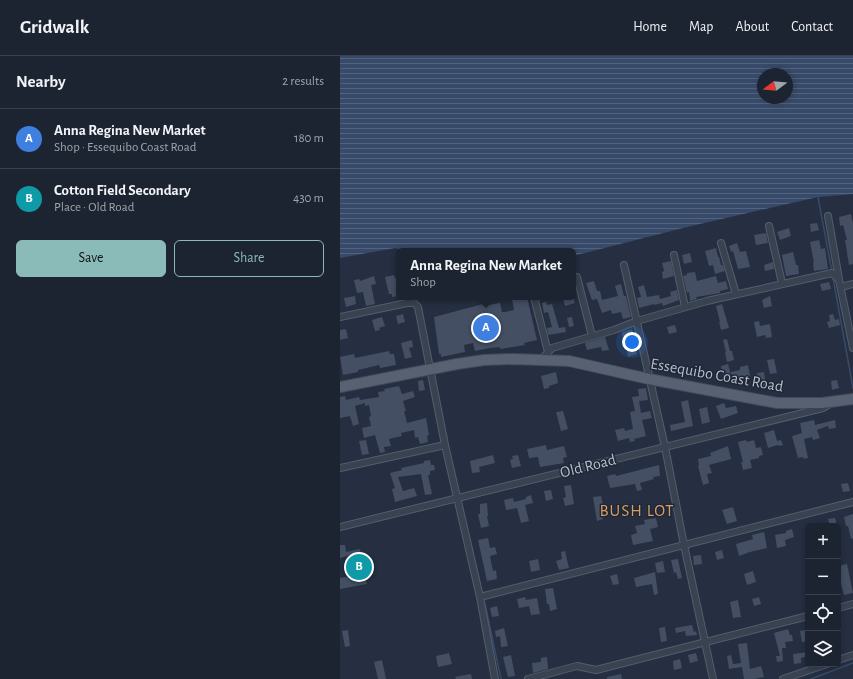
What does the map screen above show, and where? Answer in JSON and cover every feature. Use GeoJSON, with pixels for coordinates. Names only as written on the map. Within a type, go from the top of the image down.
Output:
{"type":"FeatureCollection","features":[{"type":"Feature","properties":{"kind":"main road","name":"Essequibo Coast Road"},"geometry":{"type":"LineString","coordinates":[[340,387],[484,360],[544,356],[649,379],[777,403],[810,404],[853,399]]}},
{"type":"Feature","properties":{"kind":"street"},"geometry":{"type":"LineString","coordinates":[[828,216],[853,348]]}},
{"type":"Feature","properties":{"kind":"street"},"geometry":{"type":"LineString","coordinates":[[769,226],[782,283]]}},
{"type":"Feature","properties":{"kind":"street"},"geometry":{"type":"LineString","coordinates":[[721,243],[736,294]]}},
{"type":"Feature","properties":{"kind":"street"},"geometry":{"type":"LineString","coordinates":[[674,255],[686,307]]}},
{"type":"Feature","properties":{"kind":"street"},"geometry":{"type":"LineString","coordinates":[[624,265],[665,447],[713,679]]}},
{"type":"Feature","properties":{"kind":"street"},"geometry":{"type":"LineString","coordinates":[[544,356],[552,348],[637,321],[736,294],[832,272],[839,280]]}},
{"type":"Feature","properties":{"kind":"street"},"geometry":{"type":"LineString","coordinates":[[577,277],[592,336]]}},
{"type":"Feature","properties":{"kind":"street"},"geometry":{"type":"LineString","coordinates":[[841,287],[853,284]]}},
{"type":"Feature","properties":{"kind":"street"},"geometry":{"type":"LineString","coordinates":[[535,300],[544,356]]}},
{"type":"Feature","properties":{"kind":"street"},"geometry":{"type":"LineString","coordinates":[[340,317],[407,303],[414,303],[418,307],[445,445],[480,596],[495,679]]}},
{"type":"Feature","properties":{"kind":"street","name":"Old Road"},"geometry":{"type":"LineString","coordinates":[[340,527],[823,408],[835,401]]}},
{"type":"Feature","properties":{"kind":"street"},"geometry":{"type":"LineString","coordinates":[[340,468],[445,445]]}},
{"type":"Feature","properties":{"kind":"street"},"geometry":{"type":"LineString","coordinates":[[480,596],[853,502]]}},
{"type":"Feature","properties":{"kind":"street"},"geometry":{"type":"LineString","coordinates":[[841,607],[853,604]]}},
{"type":"Feature","properties":{"kind":"street"},"geometry":{"type":"LineString","coordinates":[[528,679],[577,666],[596,670],[805,617]]}},
{"type":"Feature","properties":{"kind":"street"},"geometry":{"type":"LineString","coordinates":[[841,659],[853,655]]}},
{"type":"Feature","properties":{"kind":"street"},"geometry":{"type":"LineString","coordinates":[[783,679],[818,667]]}},
{"type":"Feature","properties":{"kind":"water"},"geometry":{"type":"Polygon","coordinates":[[[340,56],[853,56],[853,194],[818,197],[687,227],[576,255],[576,248],[396,248],[340,258],[340,56]]]}},
{"type":"Feature","properties":{"kind":"building"},"geometry":{"type":"Polygon","coordinates":[[[851,214],[853,223],[853,264],[849,265],[845,240],[847,240],[843,225],[840,226],[839,217],[851,214]]]}},
{"type":"Feature","properties":{"kind":"building"},"geometry":{"type":"Polygon","coordinates":[[[817,223],[819,230],[811,232],[810,224],[817,223]]]}},
{"type":"Feature","properties":{"kind":"building"},"geometry":{"type":"Polygon","coordinates":[[[789,228],[791,236],[780,240],[777,232],[789,228]]]}},
{"type":"Feature","properties":{"kind":"building"},"geometry":{"type":"Polygon","coordinates":[[[766,233],[768,243],[756,245],[754,235],[766,233]]]}},
{"type":"Feature","properties":{"kind":"building"},"geometry":{"type":"Polygon","coordinates":[[[819,240],[821,249],[825,248],[828,269],[814,271],[810,242],[819,240]]]}},
{"type":"Feature","properties":{"kind":"building"},"geometry":{"type":"Polygon","coordinates":[[[737,243],[740,252],[746,251],[750,267],[738,269],[733,251],[731,252],[729,246],[737,243]]]}},
{"type":"Feature","properties":{"kind":"building"},"geometry":{"type":"Polygon","coordinates":[[[716,248],[721,265],[723,265],[725,271],[715,274],[713,265],[709,266],[705,251],[716,248]]]}},
{"type":"Feature","properties":{"kind":"building"},"geometry":{"type":"Polygon","coordinates":[[[793,252],[796,265],[798,265],[799,274],[786,276],[782,255],[793,252]]]}},
{"type":"Feature","properties":{"kind":"building"},"geometry":{"type":"Polygon","coordinates":[[[690,253],[692,262],[684,264],[682,255],[690,253]]]}},
{"type":"Feature","properties":{"kind":"building"},"geometry":{"type":"Polygon","coordinates":[[[671,261],[674,276],[663,279],[662,272],[664,271],[662,263],[671,261]]]}},
{"type":"Feature","properties":{"kind":"building"},"geometry":{"type":"Polygon","coordinates":[[[773,262],[774,269],[765,271],[764,265],[773,262]]]}},
{"type":"Feature","properties":{"kind":"building"},"geometry":{"type":"Polygon","coordinates":[[[695,272],[697,281],[716,276],[718,283],[726,281],[728,289],[720,291],[720,293],[696,297],[697,299],[690,301],[689,292],[687,293],[683,276],[687,275],[687,273],[695,272]]]}},
{"type":"Feature","properties":{"kind":"building"},"geometry":{"type":"Polygon","coordinates":[[[394,275],[396,278],[396,296],[392,297],[392,294],[389,294],[385,277],[394,275]]]}},
{"type":"Feature","properties":{"kind":"building"},"geometry":{"type":"Polygon","coordinates":[[[374,276],[376,284],[371,285],[375,304],[366,306],[363,292],[357,293],[354,280],[359,279],[360,281],[374,276]]]}},
{"type":"Feature","properties":{"kind":"building"},"geometry":{"type":"Polygon","coordinates":[[[594,281],[597,291],[600,291],[602,300],[618,296],[615,286],[621,284],[624,296],[626,296],[631,317],[623,319],[621,312],[612,314],[611,310],[602,313],[597,299],[592,300],[586,283],[594,281]]]}},
{"type":"Feature","properties":{"kind":"building"},"geometry":{"type":"Polygon","coordinates":[[[829,282],[831,289],[822,291],[820,284],[829,282]]]}},
{"type":"Feature","properties":{"kind":"building"},"geometry":{"type":"Polygon","coordinates":[[[644,285],[647,297],[659,295],[660,299],[671,296],[670,292],[677,290],[679,300],[663,306],[662,303],[639,308],[637,298],[641,297],[638,287],[644,285]]]}},
{"type":"Feature","properties":{"kind":"building"},"geometry":{"type":"Polygon","coordinates":[[[355,296],[356,304],[346,307],[344,298],[355,296]]]}},
{"type":"Feature","properties":{"kind":"building"},"geometry":{"type":"Polygon","coordinates":[[[770,296],[772,306],[764,308],[762,300],[770,296]]]}},
{"type":"Feature","properties":{"kind":"building"},"geometry":{"type":"Polygon","coordinates":[[[512,300],[528,300],[537,340],[524,343],[525,345],[475,351],[473,343],[464,345],[465,352],[441,357],[441,354],[439,354],[434,317],[483,304],[483,306],[500,303],[502,312],[514,310],[512,300]]]}},
{"type":"Feature","properties":{"kind":"building"},"geometry":{"type":"Polygon","coordinates":[[[564,300],[574,300],[575,303],[565,306],[564,300]]]}},
{"type":"Feature","properties":{"kind":"building"},"geometry":{"type":"Polygon","coordinates":[[[546,302],[547,305],[552,304],[559,328],[565,327],[566,332],[548,335],[547,328],[552,327],[548,312],[544,313],[542,303],[546,302]]]}},
{"type":"Feature","properties":{"kind":"building"},"geometry":{"type":"Polygon","coordinates":[[[722,304],[729,328],[721,330],[716,306],[722,304]]]}},
{"type":"Feature","properties":{"kind":"building"},"geometry":{"type":"Polygon","coordinates":[[[403,314],[405,322],[398,324],[396,316],[403,314]]]}},
{"type":"Feature","properties":{"kind":"building"},"geometry":{"type":"Polygon","coordinates":[[[833,314],[835,320],[839,319],[840,325],[829,328],[827,322],[830,321],[829,315],[833,314]]]}},
{"type":"Feature","properties":{"kind":"building"},"geometry":{"type":"Polygon","coordinates":[[[382,317],[385,326],[379,328],[380,330],[375,331],[372,320],[382,317]]]}},
{"type":"Feature","properties":{"kind":"building"},"geometry":{"type":"Polygon","coordinates":[[[572,317],[574,326],[569,327],[567,318],[572,317]]]}},
{"type":"Feature","properties":{"kind":"building"},"geometry":{"type":"Polygon","coordinates":[[[759,321],[760,326],[770,324],[772,337],[766,338],[765,335],[757,337],[754,322],[759,321]]]}},
{"type":"Feature","properties":{"kind":"building"},"geometry":{"type":"Polygon","coordinates":[[[675,325],[677,332],[669,334],[667,327],[675,325]]]}},
{"type":"Feature","properties":{"kind":"building"},"geometry":{"type":"Polygon","coordinates":[[[346,329],[348,338],[340,340],[340,330],[346,329]]]}},
{"type":"Feature","properties":{"kind":"building"},"geometry":{"type":"Polygon","coordinates":[[[632,329],[637,354],[628,357],[625,336],[622,337],[622,332],[632,329]]]}},
{"type":"Feature","properties":{"kind":"building"},"geometry":{"type":"Polygon","coordinates":[[[605,337],[609,350],[602,351],[601,347],[587,350],[585,343],[605,337]]]}},
{"type":"Feature","properties":{"kind":"building"},"geometry":{"type":"Polygon","coordinates":[[[727,339],[734,360],[727,362],[723,340],[727,339]]]}},
{"type":"Feature","properties":{"kind":"building"},"geometry":{"type":"Polygon","coordinates":[[[412,340],[413,347],[409,348],[412,357],[405,359],[401,343],[412,340]]]}},
{"type":"Feature","properties":{"kind":"building"},"geometry":{"type":"Polygon","coordinates":[[[389,351],[390,354],[394,354],[396,365],[380,368],[379,365],[343,375],[340,357],[354,354],[355,358],[389,351]]]}},
{"type":"Feature","properties":{"kind":"building"},"geometry":{"type":"Polygon","coordinates":[[[774,359],[777,373],[770,374],[767,360],[774,359]]]}},
{"type":"Feature","properties":{"kind":"building"},"geometry":{"type":"Polygon","coordinates":[[[728,364],[731,375],[723,377],[721,366],[728,364]]]}},
{"type":"Feature","properties":{"kind":"building"},"geometry":{"type":"Polygon","coordinates":[[[748,365],[750,376],[733,381],[731,372],[740,370],[740,367],[748,365]]]}},
{"type":"Feature","properties":{"kind":"building"},"geometry":{"type":"Polygon","coordinates":[[[556,372],[558,383],[544,389],[541,376],[556,372]]]}},
{"type":"Feature","properties":{"kind":"building"},"geometry":{"type":"Polygon","coordinates":[[[764,372],[766,386],[759,387],[757,373],[764,372]]]}},
{"type":"Feature","properties":{"kind":"building"},"geometry":{"type":"Polygon","coordinates":[[[423,380],[425,390],[419,391],[418,381],[423,380]]]}},
{"type":"Feature","properties":{"kind":"building"},"geometry":{"type":"Polygon","coordinates":[[[837,380],[839,388],[832,390],[831,381],[837,380]]]}},
{"type":"Feature","properties":{"kind":"building"},"geometry":{"type":"Polygon","coordinates":[[[399,386],[402,394],[413,391],[415,397],[403,401],[407,423],[426,418],[429,435],[427,436],[428,442],[420,444],[418,437],[415,438],[414,430],[401,433],[402,436],[389,439],[391,446],[384,447],[385,452],[380,453],[375,435],[364,438],[362,428],[371,426],[369,405],[365,406],[365,403],[355,406],[359,424],[353,426],[350,416],[340,418],[340,397],[345,396],[346,400],[359,397],[360,400],[379,397],[378,392],[385,391],[384,389],[399,386]]]}},
{"type":"Feature","properties":{"kind":"building"},"geometry":{"type":"Polygon","coordinates":[[[646,388],[648,400],[639,401],[641,413],[650,411],[652,418],[642,420],[646,436],[634,439],[635,441],[630,442],[629,438],[618,441],[615,430],[624,428],[625,431],[633,429],[630,412],[635,411],[632,397],[639,396],[638,389],[646,388]]]}},
{"type":"Feature","properties":{"kind":"building"},"geometry":{"type":"Polygon","coordinates":[[[688,400],[693,426],[671,431],[670,425],[685,422],[681,402],[688,400]]]}},
{"type":"Feature","properties":{"kind":"building"},"geometry":{"type":"Polygon","coordinates":[[[724,403],[726,408],[736,406],[738,413],[721,419],[716,406],[724,403]]]}},
{"type":"Feature","properties":{"kind":"building"},"geometry":{"type":"Polygon","coordinates":[[[707,407],[710,422],[702,424],[699,409],[707,407]]]}},
{"type":"Feature","properties":{"kind":"building"},"geometry":{"type":"Polygon","coordinates":[[[563,411],[568,429],[561,431],[556,412],[563,411]]]}},
{"type":"Feature","properties":{"kind":"building"},"geometry":{"type":"Polygon","coordinates":[[[814,420],[815,425],[835,420],[836,428],[829,429],[828,426],[817,430],[820,438],[813,440],[812,437],[804,439],[808,458],[798,458],[792,436],[802,433],[800,423],[814,420]]]}},
{"type":"Feature","properties":{"kind":"building"},"geometry":{"type":"Polygon","coordinates":[[[774,430],[777,441],[781,440],[783,445],[768,448],[764,433],[774,430]]]}},
{"type":"Feature","properties":{"kind":"building"},"geometry":{"type":"Polygon","coordinates":[[[366,440],[369,454],[362,455],[359,441],[366,440]]]}},
{"type":"Feature","properties":{"kind":"building"},"geometry":{"type":"Polygon","coordinates":[[[746,440],[747,442],[754,440],[756,448],[761,447],[763,455],[759,456],[759,458],[750,460],[752,468],[743,470],[741,462],[743,462],[738,442],[746,440]]]}},
{"type":"Feature","properties":{"kind":"building"},"geometry":{"type":"Polygon","coordinates":[[[546,445],[547,450],[564,446],[567,457],[563,458],[564,463],[540,467],[538,457],[529,458],[527,449],[546,445]]]}},
{"type":"Feature","properties":{"kind":"building"},"geometry":{"type":"Polygon","coordinates":[[[728,446],[731,459],[709,465],[712,473],[707,474],[709,483],[703,485],[698,466],[698,459],[711,456],[710,453],[728,446]]]}},
{"type":"Feature","properties":{"kind":"building"},"geometry":{"type":"Polygon","coordinates":[[[493,455],[495,463],[479,467],[480,472],[472,473],[470,461],[493,455]]]}},
{"type":"Feature","properties":{"kind":"building"},"geometry":{"type":"Polygon","coordinates":[[[518,455],[521,466],[512,468],[510,460],[513,459],[512,456],[518,455]]]}},
{"type":"Feature","properties":{"kind":"building"},"geometry":{"type":"Polygon","coordinates":[[[430,460],[431,465],[434,465],[435,470],[430,471],[430,475],[428,475],[432,494],[425,495],[421,474],[398,477],[403,491],[414,488],[417,496],[395,502],[392,489],[395,488],[390,473],[402,470],[401,468],[424,463],[424,461],[430,460]]]}},
{"type":"Feature","properties":{"kind":"building"},"geometry":{"type":"Polygon","coordinates":[[[659,465],[660,476],[653,477],[654,479],[640,483],[642,490],[637,491],[635,484],[610,488],[607,476],[615,474],[616,476],[659,465]]]}},
{"type":"Feature","properties":{"kind":"building"},"geometry":{"type":"Polygon","coordinates":[[[848,483],[850,491],[843,492],[841,484],[848,483]]]}},
{"type":"Feature","properties":{"kind":"building"},"geometry":{"type":"Polygon","coordinates":[[[571,485],[574,504],[565,506],[563,498],[566,497],[564,486],[571,485]]]}},
{"type":"Feature","properties":{"kind":"building"},"geometry":{"type":"Polygon","coordinates":[[[551,490],[553,499],[546,501],[544,491],[551,490]]]}},
{"type":"Feature","properties":{"kind":"building"},"geometry":{"type":"Polygon","coordinates":[[[531,495],[533,503],[525,505],[529,521],[521,523],[517,508],[506,510],[504,500],[513,498],[514,502],[526,499],[526,497],[531,495]]]}},
{"type":"Feature","properties":{"kind":"building"},"geometry":{"type":"Polygon","coordinates":[[[601,496],[604,509],[601,509],[603,519],[597,521],[593,497],[601,496]]]}},
{"type":"Feature","properties":{"kind":"building"},"geometry":{"type":"Polygon","coordinates":[[[487,503],[489,526],[481,528],[478,514],[480,514],[480,504],[487,503]]]}},
{"type":"Feature","properties":{"kind":"building"},"geometry":{"type":"Polygon","coordinates":[[[733,507],[737,521],[727,524],[722,510],[733,507]]]}},
{"type":"Feature","properties":{"kind":"building"},"geometry":{"type":"Polygon","coordinates":[[[853,514],[853,538],[851,539],[844,517],[853,514]]]}},
{"type":"Feature","properties":{"kind":"building"},"geometry":{"type":"Polygon","coordinates":[[[656,518],[658,527],[650,529],[653,541],[633,545],[631,535],[637,533],[635,526],[645,524],[644,520],[656,518]]]}},
{"type":"Feature","properties":{"kind":"building"},"geometry":{"type":"Polygon","coordinates":[[[835,518],[836,523],[829,523],[828,519],[835,518]]]}},
{"type":"Feature","properties":{"kind":"building"},"geometry":{"type":"Polygon","coordinates":[[[792,529],[794,537],[785,540],[786,546],[777,548],[775,535],[786,533],[786,531],[792,529]]]}},
{"type":"Feature","properties":{"kind":"building"},"geometry":{"type":"Polygon","coordinates":[[[764,532],[767,548],[739,556],[736,544],[753,539],[752,535],[764,532]]]}},
{"type":"Feature","properties":{"kind":"building"},"geometry":{"type":"Polygon","coordinates":[[[488,538],[490,548],[495,547],[497,554],[490,556],[493,571],[496,570],[497,579],[487,581],[478,540],[488,538]]]}},
{"type":"Feature","properties":{"kind":"building"},"geometry":{"type":"Polygon","coordinates":[[[340,545],[345,545],[346,552],[360,549],[367,584],[340,589],[340,578],[356,575],[352,555],[340,558],[340,545]]]}},
{"type":"Feature","properties":{"kind":"building"},"geometry":{"type":"Polygon","coordinates":[[[722,550],[724,558],[717,560],[715,552],[722,550]]]}},
{"type":"Feature","properties":{"kind":"building"},"geometry":{"type":"Polygon","coordinates":[[[565,551],[569,568],[559,570],[556,561],[562,559],[561,552],[565,551]]]}},
{"type":"Feature","properties":{"kind":"building"},"geometry":{"type":"Polygon","coordinates":[[[701,555],[702,564],[694,565],[693,556],[701,555]]]}},
{"type":"Feature","properties":{"kind":"building"},"geometry":{"type":"Polygon","coordinates":[[[538,559],[540,570],[531,572],[529,561],[538,559]]]}},
{"type":"Feature","properties":{"kind":"building"},"geometry":{"type":"Polygon","coordinates":[[[678,559],[682,578],[678,579],[676,572],[674,573],[671,560],[678,559]]]}},
{"type":"Feature","properties":{"kind":"building"},"geometry":{"type":"Polygon","coordinates":[[[663,561],[665,572],[657,573],[655,563],[663,561]]]}},
{"type":"Feature","properties":{"kind":"building"},"geometry":{"type":"Polygon","coordinates":[[[847,564],[853,593],[844,595],[841,584],[841,565],[847,564]]]}},
{"type":"Feature","properties":{"kind":"building"},"geometry":{"type":"Polygon","coordinates":[[[753,571],[756,582],[747,585],[744,574],[753,571]]]}},
{"type":"Feature","properties":{"kind":"building"},"geometry":{"type":"Polygon","coordinates":[[[655,572],[658,594],[654,595],[652,584],[636,587],[634,578],[655,572]]]}},
{"type":"Feature","properties":{"kind":"building"},"geometry":{"type":"Polygon","coordinates":[[[617,574],[619,584],[613,585],[610,576],[617,574]]]}},
{"type":"Feature","properties":{"kind":"building"},"geometry":{"type":"Polygon","coordinates":[[[553,588],[557,609],[550,611],[549,604],[547,604],[545,589],[553,588]]]}},
{"type":"Feature","properties":{"kind":"building"},"geometry":{"type":"Polygon","coordinates":[[[525,597],[526,600],[537,598],[540,614],[531,615],[529,606],[519,608],[517,599],[525,597]]]}},
{"type":"Feature","properties":{"kind":"building"},"geometry":{"type":"Polygon","coordinates":[[[759,597],[761,604],[754,606],[752,599],[759,597]]]}},
{"type":"Feature","properties":{"kind":"building"},"geometry":{"type":"Polygon","coordinates":[[[738,600],[741,617],[733,618],[730,602],[738,600]]]}},
{"type":"Feature","properties":{"kind":"building"},"geometry":{"type":"Polygon","coordinates":[[[497,606],[499,616],[492,617],[490,608],[497,606]]]}},
{"type":"Feature","properties":{"kind":"building"},"geometry":{"type":"Polygon","coordinates":[[[692,625],[694,632],[696,631],[697,635],[686,636],[685,631],[676,633],[675,628],[692,625]]]}},
{"type":"Feature","properties":{"kind":"building"},"geometry":{"type":"Polygon","coordinates":[[[665,627],[667,641],[661,642],[659,628],[665,627]]]}},
{"type":"Feature","properties":{"kind":"building"},"geometry":{"type":"Polygon","coordinates":[[[504,628],[508,646],[501,647],[500,636],[496,637],[495,631],[504,628]]]}},
{"type":"Feature","properties":{"kind":"building"},"geometry":{"type":"Polygon","coordinates":[[[788,629],[790,635],[792,635],[793,641],[785,642],[786,648],[782,648],[783,661],[777,662],[776,656],[780,656],[774,633],[788,629]]]}},
{"type":"Feature","properties":{"kind":"building"},"geometry":{"type":"Polygon","coordinates":[[[348,630],[350,646],[345,647],[342,631],[348,630]]]}},
{"type":"Feature","properties":{"kind":"building"},"geometry":{"type":"Polygon","coordinates":[[[805,630],[805,642],[802,642],[800,631],[805,630]]]}},
{"type":"Feature","properties":{"kind":"building"},"geometry":{"type":"Polygon","coordinates":[[[747,643],[750,669],[761,666],[764,677],[744,679],[742,667],[729,669],[727,656],[731,655],[733,664],[741,663],[738,644],[747,643]]]}},
{"type":"Feature","properties":{"kind":"building"},"geometry":{"type":"Polygon","coordinates":[[[805,652],[805,657],[801,658],[801,663],[794,664],[793,654],[805,652]]]}},
{"type":"Feature","properties":{"kind":"building"},"geometry":{"type":"Polygon","coordinates":[[[449,653],[452,664],[438,667],[436,656],[449,653]]]}},
{"type":"Feature","properties":{"kind":"building"},"geometry":{"type":"Polygon","coordinates":[[[696,653],[698,661],[690,663],[688,655],[696,653]]]}},
{"type":"Feature","properties":{"kind":"building"},"geometry":{"type":"Polygon","coordinates":[[[511,655],[515,676],[508,677],[503,657],[511,655]]]}},
{"type":"Feature","properties":{"kind":"building"},"geometry":{"type":"Polygon","coordinates":[[[547,657],[548,669],[533,673],[532,663],[541,662],[541,658],[547,657]]]}},
{"type":"Feature","properties":{"kind":"building"},"geometry":{"type":"Polygon","coordinates":[[[680,659],[682,668],[674,670],[673,661],[680,659]]]}},
{"type":"Feature","properties":{"kind":"building"},"geometry":{"type":"Polygon","coordinates":[[[382,660],[386,679],[378,679],[374,662],[382,660]]]}},
{"type":"Feature","properties":{"kind":"building"},"geometry":{"type":"Polygon","coordinates":[[[471,674],[472,679],[456,679],[455,677],[471,674]]]}},
{"type":"Feature","properties":{"kind":"building"},"geometry":{"type":"Polygon","coordinates":[[[621,674],[622,679],[607,679],[607,677],[621,674]]]}},
{"type":"Feature","properties":{"kind":"waterway"},"geometry":{"type":"LineString","coordinates":[[818,197],[832,272]]}},
{"type":"Feature","properties":{"kind":"waterway"},"geometry":{"type":"LineString","coordinates":[[833,278],[853,388]]}},
{"type":"Feature","properties":{"kind":"waterway"},"geometry":{"type":"LineString","coordinates":[[485,604],[501,679]]}},
{"type":"Feature","properties":{"kind":"waterway"},"geometry":{"type":"LineString","coordinates":[[811,679],[853,663]]}},
{"type":"Feature","properties":{"kind":"place","name":"Anna Regina New Market"},"geometry":{"type":"Point","coordinates":[486,328]}},
{"type":"Feature","properties":{"kind":"place","name":"Cotton Field Secondary"},"geometry":{"type":"Point","coordinates":[359,567]}},
{"type":"Feature","properties":{"kind":"district","name":"BUSH LOT"},"geometry":{"type":"Point","coordinates":[637,510]}}]}
